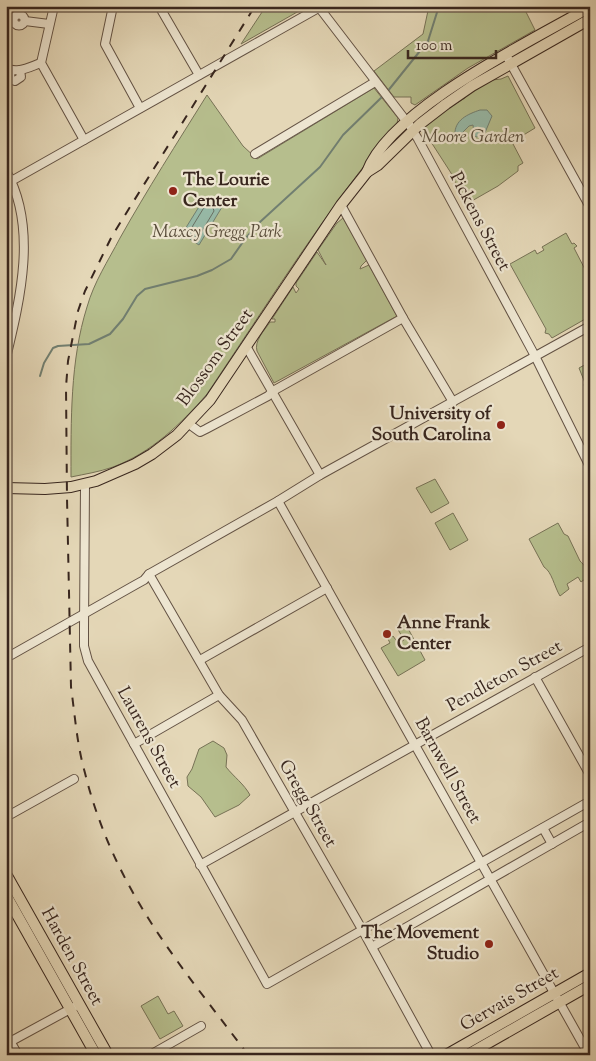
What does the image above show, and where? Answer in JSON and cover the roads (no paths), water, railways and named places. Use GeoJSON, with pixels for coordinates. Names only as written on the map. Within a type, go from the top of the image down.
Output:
{"type":"FeatureCollection","features":[{"type":"Feature","properties":{"kind":"main road","name":"Blossom Street"},"geometry":{"type":"LineString","coordinates":[[7,489],[46,490],[84,484],[116,473],[146,458],[165,445],[210,400],[341,205],[367,172],[378,165],[410,126],[431,115],[509,59],[590,8]]}},
{"type":"Feature","properties":{"kind":"main road","name":"Blossom Street"},"geometry":{"type":"LineString","coordinates":[[509,59],[590,20]]}},
{"type":"Feature","properties":{"kind":"main road","name":"Harden Street"},"geometry":{"type":"LineString","coordinates":[[6,874],[75,1007],[96,1055]]}},
{"type":"Feature","properties":{"kind":"main road","name":"Harden Street"},"geometry":{"type":"LineString","coordinates":[[6,895],[75,1007],[108,1055]]}},
{"type":"Feature","properties":{"kind":"main road","name":"Gervais Street"},"geometry":{"type":"LineString","coordinates":[[467,1055],[557,997],[590,973]]}},
{"type":"Feature","properties":{"kind":"main road","name":"Gervais Street"},"geometry":{"type":"LineString","coordinates":[[446,1055],[557,997],[590,985]]}},
{"type":"Feature","properties":{"kind":"street"},"geometry":{"type":"LineString","coordinates":[[54,6],[41,63],[84,140]]}},
{"type":"Feature","properties":{"kind":"street"},"geometry":{"type":"LineString","coordinates":[[113,6],[105,44],[140,108]]}},
{"type":"Feature","properties":{"kind":"street"},"geometry":{"type":"LineString","coordinates":[[159,6],[199,75]]}},
{"type":"Feature","properties":{"kind":"street"},"geometry":{"type":"LineString","coordinates":[[9,182],[319,7]]}},
{"type":"Feature","properties":{"kind":"street","name":"Pickens Street"},"geometry":{"type":"LineString","coordinates":[[319,7],[410,126],[535,356],[590,467]]}},
{"type":"Feature","properties":{"kind":"street"},"geometry":{"type":"LineString","coordinates":[[25,20],[49,24]]}},
{"type":"Feature","properties":{"kind":"street"},"geometry":{"type":"LineString","coordinates":[[509,59],[590,207]]}},
{"type":"Feature","properties":{"kind":"street"},"geometry":{"type":"LineString","coordinates":[[9,69],[20,70],[41,63]]}},
{"type":"Feature","properties":{"kind":"street"},"geometry":{"type":"LineString","coordinates":[[255,154],[375,82]]}},
{"type":"Feature","properties":{"kind":"street"},"geometry":{"type":"LineString","coordinates":[[6,171],[20,213],[23,253],[18,304],[6,358]]}},
{"type":"Feature","properties":{"kind":"street"},"geometry":{"type":"LineString","coordinates":[[341,205],[403,318],[453,402]]}},
{"type":"Feature","properties":{"kind":"street"},"geometry":{"type":"LineString","coordinates":[[6,245],[6,254]]}},
{"type":"Feature","properties":{"kind":"street"},"geometry":{"type":"LineString","coordinates":[[188,424],[200,432],[268,396],[273,391],[403,318]]}},
{"type":"Feature","properties":{"kind":"street"},"geometry":{"type":"LineString","coordinates":[[6,658],[144,580],[150,574],[320,476],[590,326]]}},
{"type":"Feature","properties":{"kind":"street"},"geometry":{"type":"LineString","coordinates":[[246,346],[320,476]]}},
{"type":"Feature","properties":{"kind":"street","name":"Laurens Street"},"geometry":{"type":"LineString","coordinates":[[84,484],[84,646],[88,661],[267,984],[363,931]]}},
{"type":"Feature","properties":{"kind":"street","name":"Barnwell Street"},"geometry":{"type":"LineString","coordinates":[[278,501],[589,1055]]}},
{"type":"Feature","properties":{"kind":"street","name":"Gregg Street"},"geometry":{"type":"LineString","coordinates":[[150,574],[219,695],[242,720],[363,931],[431,1055]]}},
{"type":"Feature","properties":{"kind":"street"},"geometry":{"type":"LineString","coordinates":[[200,660],[327,588]]}},
{"type":"Feature","properties":{"kind":"street","name":"Pendleton Street"},"geometry":{"type":"LineString","coordinates":[[200,865],[590,646]]}},
{"type":"Feature","properties":{"kind":"street"},"geometry":{"type":"LineString","coordinates":[[535,678],[590,775]]}},
{"type":"Feature","properties":{"kind":"street"},"geometry":{"type":"LineString","coordinates":[[134,744],[219,695]]}},
{"type":"Feature","properties":{"kind":"street"},"geometry":{"type":"LineString","coordinates":[[6,817],[74,779]]}},
{"type":"Feature","properties":{"kind":"street"},"geometry":{"type":"LineString","coordinates":[[363,931],[590,801]]}},
{"type":"Feature","properties":{"kind":"street"},"geometry":{"type":"LineString","coordinates":[[372,947],[590,822]]}},
{"type":"Feature","properties":{"kind":"street"},"geometry":{"type":"LineString","coordinates":[[543,828],[552,844]]}},
{"type":"Feature","properties":{"kind":"street"},"geometry":{"type":"LineString","coordinates":[[8,1042],[75,1007]]}},
{"type":"Feature","properties":{"kind":"street"},"geometry":{"type":"LineString","coordinates":[[150,1055],[201,1026]]}},
{"type":"Feature","properties":{"kind":"street"},"geometry":{"type":"LineString","coordinates":[[6,1034],[8,1042],[18,1055]]}},
{"type":"Feature","properties":{"kind":"water"},"geometry":{"type":"Polygon","coordinates":[[[480,110],[487,110],[492,116],[484,135],[476,137],[473,125],[469,126],[461,134],[455,135],[457,125],[463,118],[480,110]]]}},
{"type":"Feature","properties":{"kind":"water"},"geometry":{"type":"Polygon","coordinates":[[[205,197],[222,207],[199,245],[182,234],[205,197]]]}},
{"type":"Feature","properties":{"kind":"waterway"},"geometry":{"type":"LineString","coordinates":[[387,92],[428,41],[439,6]]}},
{"type":"Feature","properties":{"kind":"waterway"},"geometry":{"type":"LineString","coordinates":[[40,376],[44,363],[53,348],[89,344],[110,334],[123,319],[137,296],[145,289],[197,276],[231,259],[260,222],[320,167],[343,135],[384,95]]}},
{"type":"Feature","properties":{"kind":"railway"},"geometry":{"type":"LineString","coordinates":[[248,1055],[177,961],[151,923],[122,872],[107,840],[89,790],[76,730],[71,687],[66,387],[68,361],[78,311],[85,291],[112,236],[255,6]]}},
{"type":"Feature","properties":{"kind":"place","name":"The Lourie Center"},"geometry":{"type":"Point","coordinates":[173,191]}},
{"type":"Feature","properties":{"kind":"place","name":"University of South Carolina"},"geometry":{"type":"Point","coordinates":[501,425]}},
{"type":"Feature","properties":{"kind":"place","name":"Anne Frank Center"},"geometry":{"type":"Point","coordinates":[387,634]}},
{"type":"Feature","properties":{"kind":"place","name":"The Movement Studio"},"geometry":{"type":"Point","coordinates":[489,944]}},
{"type":"Feature","properties":{"kind":"park label","name":"Moore Garden"},"geometry":{"type":"Point","coordinates":[473,138]}},
{"type":"Feature","properties":{"kind":"park label","name":"Maxcy Gregg Park"},"geometry":{"type":"Point","coordinates":[217,233]}}]}
